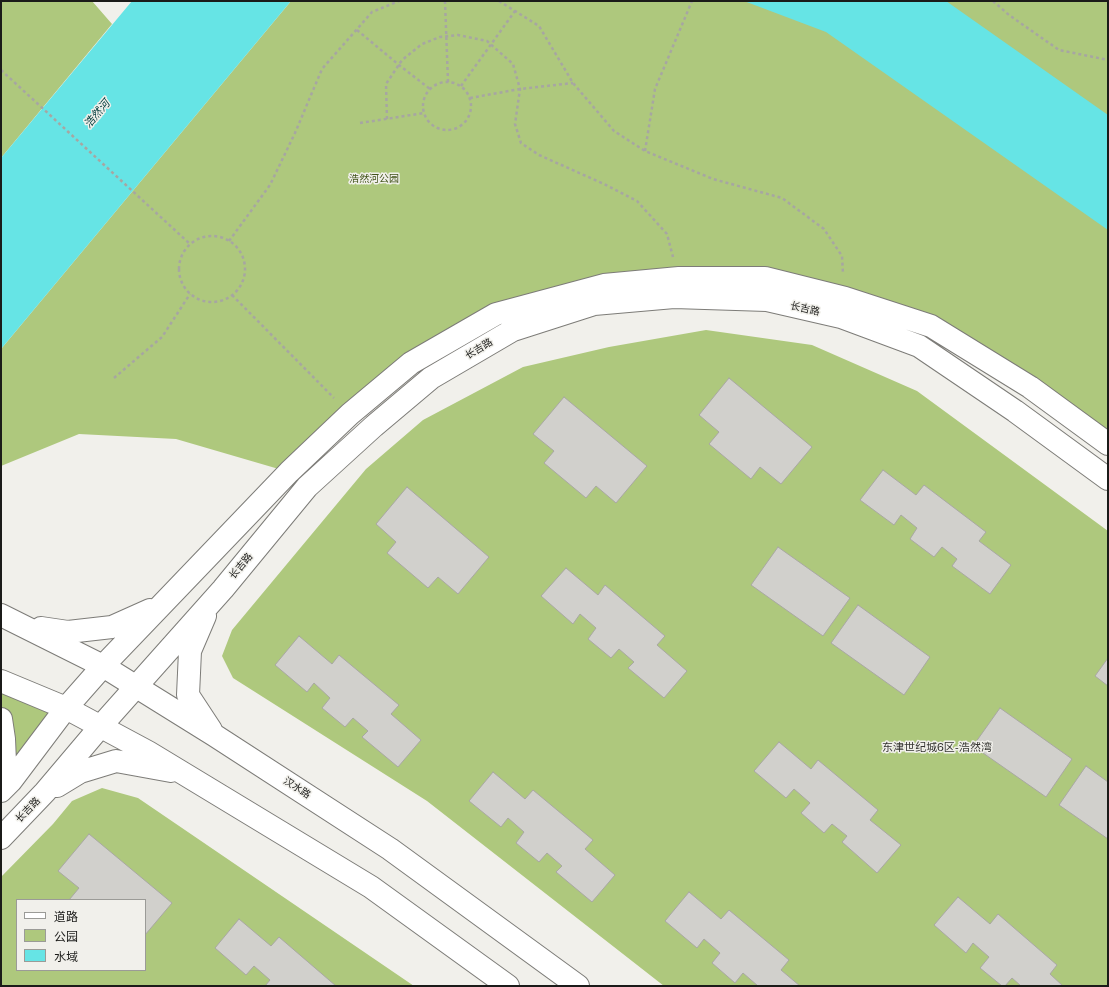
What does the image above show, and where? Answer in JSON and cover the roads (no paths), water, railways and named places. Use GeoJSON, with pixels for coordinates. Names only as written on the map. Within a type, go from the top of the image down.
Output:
{"type":"FeatureCollection","features":[{"type":"Feature","properties":{"kind":"street","name":"长吉路"},"geometry":{"type":"LineString","coordinates":[[3,789],[11,782],[66,708],[103,666],[289,472],[350,414],[412,364],[496,314],[604,285],[679,278],[765,278],[845,298],[931,326],[1030,387],[1108,444]]}},
{"type":"Feature","properties":{"kind":"street","name":"长吉路"},"geometry":{"type":"LineString","coordinates":[[1,838],[46,792],[100,726],[210,602],[307,487],[374,426],[431,378],[512,330],[594,304],[674,297],[767,300],[841,317],[919,346],[1015,411],[1108,479]]}},
{"type":"Feature","properties":{"kind":"street"},"geometry":{"type":"LineString","coordinates":[[210,602],[190,651],[188,695],[214,734]]}},
{"type":"Feature","properties":{"kind":"street"},"geometry":{"type":"LineString","coordinates":[[10,620],[68,632],[112,627],[162,604]]}},
{"type":"Feature","properties":{"kind":"street","name":"汉水路"},"geometry":{"type":"LineString","coordinates":[[10,620],[103,666],[214,734],[390,849],[578,986]]}},
{"type":"Feature","properties":{"kind":"street"},"geometry":{"type":"LineString","coordinates":[[1,681],[66,708],[148,752],[183,773],[371,887],[508,986]]}},
{"type":"Feature","properties":{"kind":"street"},"geometry":{"type":"LineString","coordinates":[[1,719],[4,739],[3,789]]}},
{"type":"Feature","properties":{"kind":"street"},"geometry":{"type":"LineString","coordinates":[[46,792],[80,772],[116,761],[183,773]]}},
{"type":"Feature","properties":{"kind":"water","name":"浩然河"},"geometry":{"type":"Polygon","coordinates":[[[132,1],[291,1],[1,349],[1,158],[132,1]]]}},
{"type":"Feature","properties":{"kind":"water"},"geometry":{"type":"Polygon","coordinates":[[[744,1],[946,1],[1108,115],[1108,230],[826,32],[744,1]]]}},
{"type":"Feature","properties":{"kind":"district","name":"东津世纪城6区-浩然湾"},"geometry":{"type":"Point","coordinates":[937,748]}},
{"type":"Feature","properties":{"kind":"park label","name":"浩然河公园"},"geometry":{"type":"Point","coordinates":[374,179]}}]}
